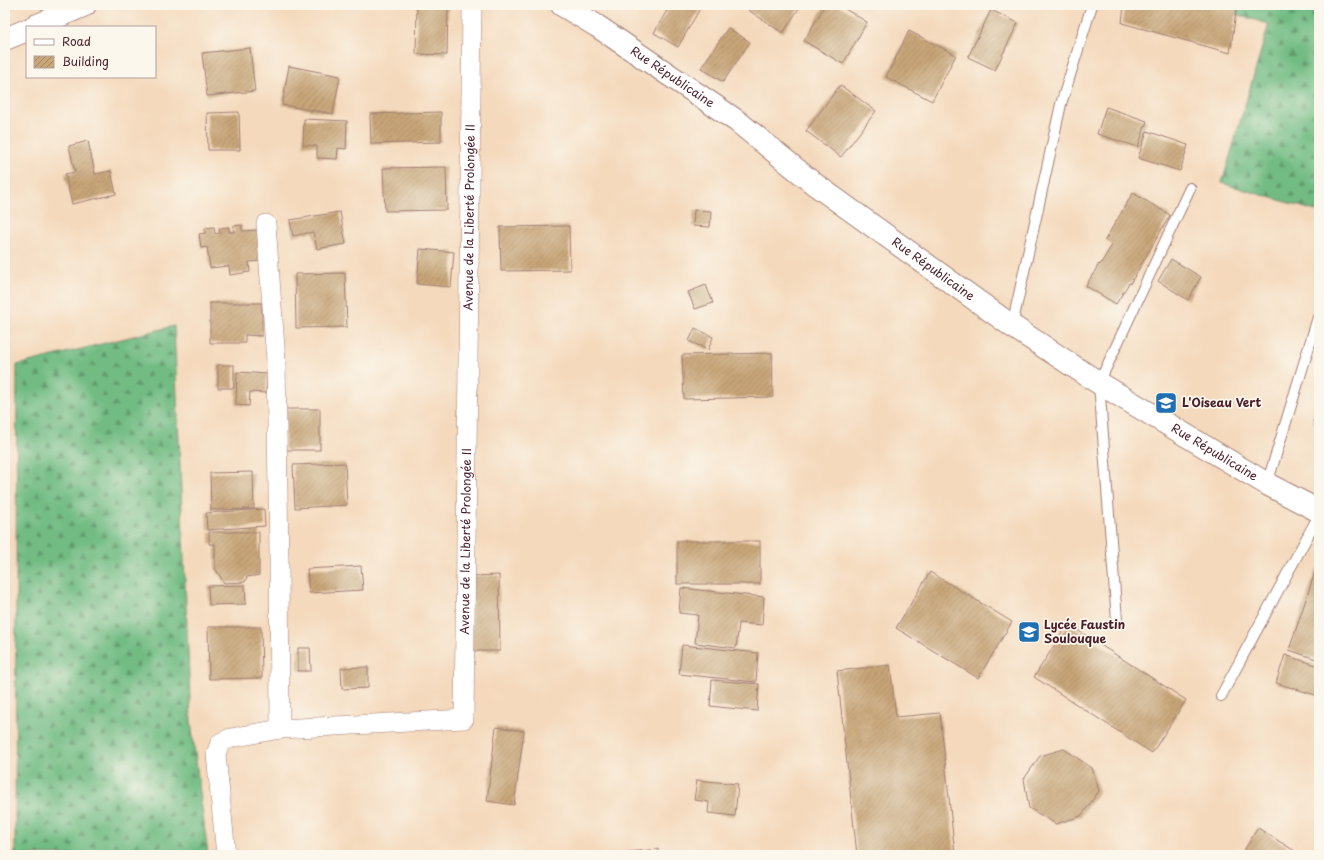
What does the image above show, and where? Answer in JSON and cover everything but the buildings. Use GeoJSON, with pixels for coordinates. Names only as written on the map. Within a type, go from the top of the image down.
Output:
{"type":"FeatureCollection","features":[{"type":"Feature","properties":{"kind":"street"},"geometry":{"type":"LineString","coordinates":[[35,26],[85,5]]}},
{"type":"Feature","properties":{"kind":"street","name":"Avenue de la Liberté Prolongée II"},"geometry":{"type":"LineString","coordinates":[[226,855],[216,754],[220,743],[231,738],[280,729],[464,719],[472,5]]}},
{"type":"Feature","properties":{"kind":"street","name":"Rue Républicaine"},"geometry":{"type":"LineString","coordinates":[[562,5],[597,26],[737,121],[813,183],[1012,326],[1100,383],[1267,484],[1319,511]]}},
{"type":"Feature","properties":{"kind":"street"},"geometry":{"type":"LineString","coordinates":[[5,39],[26,30]]}},
{"type":"Feature","properties":{"kind":"street"},"geometry":{"type":"LineString","coordinates":[[266,224],[276,361],[280,557],[280,729]]}},
{"type":"Feature","properties":{"kind":"lane"},"geometry":{"type":"LineString","coordinates":[[1012,326],[1062,104],[1092,5]]}},
{"type":"Feature","properties":{"kind":"lane"},"geometry":{"type":"LineString","coordinates":[[1117,620],[1100,383],[1190,188]]}},
{"type":"Feature","properties":{"kind":"lane"},"geometry":{"type":"LineString","coordinates":[[1267,484],[1319,314]]}},
{"type":"Feature","properties":{"kind":"lane"},"geometry":{"type":"LineString","coordinates":[[1221,696],[1319,515]]}},
{"type":"Feature","properties":{"kind":"green space"},"geometry":{"type":"Polygon","coordinates":[[[1204,5],[1319,5],[1319,212],[1222,183],[1269,24],[1204,5]]]}},
{"type":"Feature","properties":{"kind":"green space"},"geometry":{"type":"Polygon","coordinates":[[[174,326],[191,722],[208,855],[15,855],[17,365],[174,326]]]}},
{"type":"Feature","properties":{"kind":"place","name":"L'Oiseau Vert"},"geometry":{"type":"Point","coordinates":[1166,403]}},
{"type":"Feature","properties":{"kind":"place","name":"Lycée Faustin Soulouque"},"geometry":{"type":"Point","coordinates":[1029,632]}}]}
